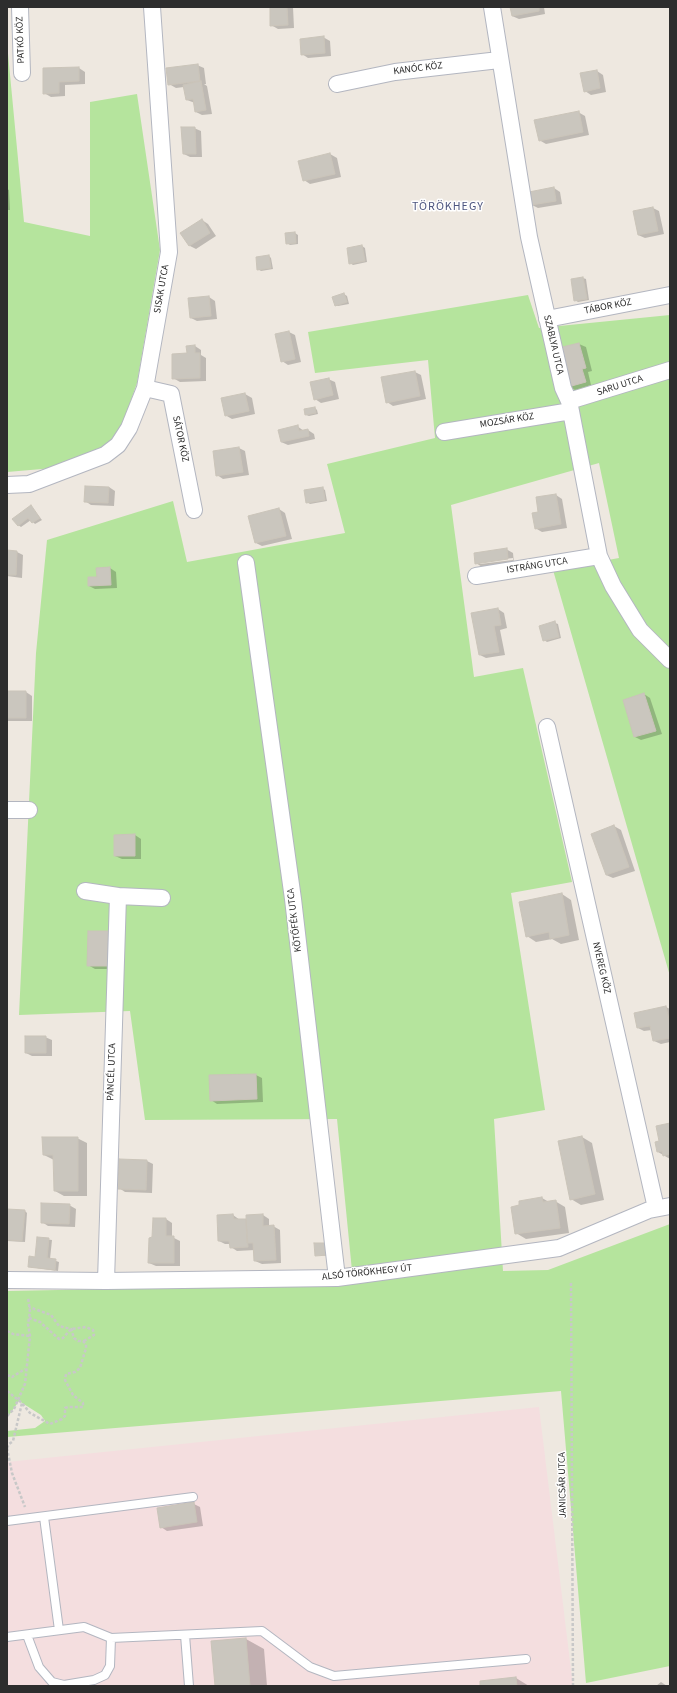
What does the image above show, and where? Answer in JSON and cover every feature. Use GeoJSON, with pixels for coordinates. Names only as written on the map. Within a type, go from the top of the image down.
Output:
{"type":"FeatureCollection","features":[{"type":"Feature","properties":{"kind":"street","name":"PATKÓ KÖZ"},"geometry":{"type":"LineString","coordinates":[[20,7],[22,73]]}},
{"type":"Feature","properties":{"kind":"street","name":"SISAK UTCA"},"geometry":{"type":"LineString","coordinates":[[7,485],[28,484],[105,455],[118,445],[129,428],[145,388],[169,252],[152,7]]}},
{"type":"Feature","properties":{"kind":"street","name":"SZABLYA UTCA"},"geometry":{"type":"LineString","coordinates":[[492,7],[499,60],[529,237],[563,388],[570,406],[599,556],[613,586],[640,630],[670,660]]}},
{"type":"Feature","properties":{"kind":"street","name":"KANÓC KÖZ"},"geometry":{"type":"LineString","coordinates":[[337,84],[395,72],[499,60]]}},
{"type":"Feature","properties":{"kind":"street","name":"TÁBOR KÖZ"},"geometry":{"type":"LineString","coordinates":[[547,319],[670,295]]}},
{"type":"Feature","properties":{"kind":"street","name":"SARU UTCA"},"geometry":{"type":"LineString","coordinates":[[570,406],[670,370]]}},
{"type":"Feature","properties":{"kind":"street","name":"SÁTOR KÖZ"},"geometry":{"type":"LineString","coordinates":[[145,388],[170,394],[194,510]]}},
{"type":"Feature","properties":{"kind":"street","name":"MOZSÁR KÖZ"},"geometry":{"type":"LineString","coordinates":[[444,432],[570,406]]}},
{"type":"Feature","properties":{"kind":"street","name":"ISTRÁNG UTCA"},"geometry":{"type":"LineString","coordinates":[[476,576],[599,556]]}},
{"type":"Feature","properties":{"kind":"street","name":"KÖTŐFÉK UTCA"},"geometry":{"type":"LineString","coordinates":[[246,562],[293,899],[337,1278]]}},
{"type":"Feature","properties":{"kind":"street","name":"NYEREG KÖZ"},"geometry":{"type":"LineString","coordinates":[[547,728],[663,1207]]}},
{"type":"Feature","properties":{"kind":"street"},"geometry":{"type":"LineString","coordinates":[[7,810],[29,810]]}},
{"type":"Feature","properties":{"kind":"street"},"geometry":{"type":"LineString","coordinates":[[85,891],[118,896],[162,898]]}},
{"type":"Feature","properties":{"kind":"street","name":"PÁNCÉL UTCA"},"geometry":{"type":"LineString","coordinates":[[106,1281],[118,896]]}},
{"type":"Feature","properties":{"kind":"street","name":"ALSÓ TÖRÖKHEGY ÚT"},"geometry":{"type":"LineString","coordinates":[[7,1280],[106,1281],[337,1278],[559,1248],[663,1207]]}},
{"type":"Feature","properties":{"kind":"lane"},"geometry":{"type":"LineString","coordinates":[[7,1521],[193,1497]]}},
{"type":"Feature","properties":{"kind":"lane"},"geometry":{"type":"LineString","coordinates":[[44,1517],[59,1630]]}},
{"type":"Feature","properties":{"kind":"lane"},"geometry":{"type":"LineString","coordinates":[[7,1636],[27,1635],[84,1627],[111,1638],[262,1631],[310,1667],[334,1676],[526,1659]]}},
{"type":"Feature","properties":{"kind":"lane"},"geometry":{"type":"LineString","coordinates":[[185,1634],[189,1686]]}},
{"type":"Feature","properties":{"kind":"lane"},"geometry":{"type":"LineString","coordinates":[[27,1635],[39,1667],[52,1682],[64,1684],[94,1680],[105,1676],[110,1666],[111,1638]]}},
{"type":"Feature","properties":{"kind":"path"},"geometry":{"type":"LineString","coordinates":[[7,1416],[14,1409],[25,1384],[30,1336],[29,1307],[25,1280]]}},
{"type":"Feature","properties":{"kind":"path","name":"JANICSÁR UTCA"},"geometry":{"type":"LineString","coordinates":[[571,1283],[573,1686]]}},
{"type":"Feature","properties":{"kind":"path"},"geometry":{"type":"LineString","coordinates":[[29,1307],[51,1315],[59,1326],[71,1329],[86,1327],[93,1330],[94,1335],[84,1341],[78,1341],[74,1338],[71,1329]]}},
{"type":"Feature","properties":{"kind":"path"},"geometry":{"type":"LineString","coordinates":[[29,1318],[40,1322],[59,1340],[63,1338],[71,1329]]}},
{"type":"Feature","properties":{"kind":"path"},"geometry":{"type":"LineString","coordinates":[[7,1331],[12,1334],[30,1336]]}},
{"type":"Feature","properties":{"kind":"path"},"geometry":{"type":"LineString","coordinates":[[7,1391],[18,1399],[30,1413],[50,1424],[56,1423],[65,1416],[65,1408],[83,1408],[82,1403],[73,1395],[65,1380],[66,1374],[75,1372],[80,1368],[86,1348],[84,1341]]}},
{"type":"Feature","properties":{"kind":"path"},"geometry":{"type":"LineString","coordinates":[[7,1375],[12,1377],[26,1369]]}},
{"type":"Feature","properties":{"kind":"path"},"geometry":{"type":"LineString","coordinates":[[22,1403],[14,1442],[9,1444],[7,1448],[12,1473],[29,1518]]}},
{"type":"Feature","properties":{"kind":"shaded area"},"geometry":{"type":"Polygon","coordinates":[[[539,1407],[573,1686],[7,1686],[7,1462],[539,1407]]]}},
{"type":"Feature","properties":{"kind":"green space"},"geometry":{"type":"Polygon","coordinates":[[[7,43],[24,222],[90,236],[90,102],[137,94],[160,250],[137,383],[123,423],[106,447],[77,466],[7,472],[7,43]]]}},
{"type":"Feature","properties":{"kind":"green space"},"geometry":{"type":"Polygon","coordinates":[[[528,295],[539,328],[670,315],[670,976],[553,570],[619,558],[599,463],[451,505],[474,677],[523,668],[572,882],[511,893],[545,1110],[494,1119],[503,1271],[548,1270],[670,1224],[670,1666],[586,1683],[561,1391],[7,1437],[7,1431],[35,1428],[45,1421],[41,1415],[19,1401],[7,1418],[7,1291],[313,1285],[353,1281],[337,1119],[145,1120],[130,1011],[19,1015],[36,653],[47,540],[173,501],[187,562],[345,533],[327,464],[435,438],[428,360],[315,373],[308,332],[528,295]]]}},
{"type":"Feature","properties":{"kind":"building"},"geometry":{"type":"Polygon","coordinates":[[[270,7],[287,7],[288,25],[270,26],[270,7]]]}},
{"type":"Feature","properties":{"kind":"building"},"geometry":{"type":"Polygon","coordinates":[[[510,7],[539,7],[539,11],[512,16],[510,7]]]}},
{"type":"Feature","properties":{"kind":"building"},"geometry":{"type":"Polygon","coordinates":[[[324,36],[325,53],[301,55],[300,39],[324,36]]]}},
{"type":"Feature","properties":{"kind":"building"},"geometry":{"type":"Polygon","coordinates":[[[198,64],[200,81],[168,85],[166,68],[198,64]]]}},
{"type":"Feature","properties":{"kind":"building"},"geometry":{"type":"Polygon","coordinates":[[[79,67],[79,81],[59,82],[59,93],[43,94],[43,68],[79,67]]]}},
{"type":"Feature","properties":{"kind":"building"},"geometry":{"type":"Polygon","coordinates":[[[597,70],[600,88],[584,92],[580,73],[597,70]]]}},
{"type":"Feature","properties":{"kind":"building"},"geometry":{"type":"Polygon","coordinates":[[[201,81],[206,110],[195,112],[193,99],[186,100],[183,85],[201,81]]]}},
{"type":"Feature","properties":{"kind":"building"},"geometry":{"type":"Polygon","coordinates":[[[579,111],[583,132],[539,141],[534,120],[579,111]]]}},
{"type":"Feature","properties":{"kind":"building"},"geometry":{"type":"Polygon","coordinates":[[[181,127],[195,127],[196,154],[183,154],[181,127]]]}},
{"type":"Feature","properties":{"kind":"building"},"geometry":{"type":"Polygon","coordinates":[[[330,153],[335,174],[303,181],[298,161],[330,153]]]}},
{"type":"Feature","properties":{"kind":"building"},"geometry":{"type":"Polygon","coordinates":[[[554,187],[556,201],[531,205],[529,192],[554,187]]]}},
{"type":"Feature","properties":{"kind":"building"},"geometry":{"type":"Polygon","coordinates":[[[653,207],[658,231],[638,235],[633,211],[653,207]]]}},
{"type":"Feature","properties":{"kind":"building"},"geometry":{"type":"Polygon","coordinates":[[[202,219],[210,233],[189,246],[180,233],[202,219]]]}},
{"type":"Feature","properties":{"kind":"building"},"geometry":{"type":"Polygon","coordinates":[[[295,232],[296,243],[286,244],[285,233],[295,232]]]}},
{"type":"Feature","properties":{"kind":"building"},"geometry":{"type":"Polygon","coordinates":[[[362,245],[365,261],[349,264],[347,248],[362,245]]]}},
{"type":"Feature","properties":{"kind":"building"},"geometry":{"type":"Polygon","coordinates":[[[269,255],[271,268],[257,270],[256,257],[269,255]]]}},
{"type":"Feature","properties":{"kind":"building"},"geometry":{"type":"Polygon","coordinates":[[[583,277],[587,299],[574,301],[571,279],[583,277]]]}},
{"type":"Feature","properties":{"kind":"building"},"geometry":{"type":"Polygon","coordinates":[[[344,293],[347,302],[335,306],[332,297],[344,293]]]}},
{"type":"Feature","properties":{"kind":"building"},"geometry":{"type":"Polygon","coordinates":[[[209,296],[211,316],[190,318],[188,298],[209,296]]]}},
{"type":"Feature","properties":{"kind":"building"},"geometry":{"type":"Polygon","coordinates":[[[289,331],[295,359],[281,362],[275,334],[289,331]]]}},
{"type":"Feature","properties":{"kind":"building"},"geometry":{"type":"Polygon","coordinates":[[[579,343],[586,368],[582,369],[586,382],[568,387],[558,348],[579,343]]]}},
{"type":"Feature","properties":{"kind":"building"},"geometry":{"type":"Polygon","coordinates":[[[195,345],[195,353],[200,353],[200,378],[172,379],[172,354],[187,353],[186,346],[195,345]]]}},
{"type":"Feature","properties":{"kind":"building"},"geometry":{"type":"Polygon","coordinates":[[[415,371],[420,396],[386,403],[381,377],[415,371]]]}},
{"type":"Feature","properties":{"kind":"building"},"geometry":{"type":"Polygon","coordinates":[[[329,378],[333,395],[314,400],[310,382],[329,378]]]}},
{"type":"Feature","properties":{"kind":"building"},"geometry":{"type":"Polygon","coordinates":[[[245,393],[249,411],[225,416],[221,398],[245,393]]]}},
{"type":"Feature","properties":{"kind":"building"},"geometry":{"type":"Polygon","coordinates":[[[315,407],[316,413],[305,415],[304,409],[315,407]]]}},
{"type":"Feature","properties":{"kind":"building"},"geometry":{"type":"Polygon","coordinates":[[[298,425],[299,431],[308,429],[309,436],[281,442],[278,430],[298,425]]]}},
{"type":"Feature","properties":{"kind":"building"},"geometry":{"type":"Polygon","coordinates":[[[239,447],[243,472],[216,476],[213,451],[239,447]]]}},
{"type":"Feature","properties":{"kind":"building"},"geometry":{"type":"Polygon","coordinates":[[[85,486],[109,487],[108,503],[84,502],[85,486]]]}},
{"type":"Feature","properties":{"kind":"building"},"geometry":{"type":"Polygon","coordinates":[[[323,487],[325,500],[306,503],[304,490],[323,487]]]}},
{"type":"Feature","properties":{"kind":"building"},"geometry":{"type":"Polygon","coordinates":[[[556,494],[561,524],[535,529],[532,513],[538,512],[536,497],[556,494]]]}},
{"type":"Feature","properties":{"kind":"building"},"geometry":{"type":"Polygon","coordinates":[[[31,505],[40,518],[32,523],[28,518],[18,526],[12,519],[31,505]]]}},
{"type":"Feature","properties":{"kind":"building"},"geometry":{"type":"Polygon","coordinates":[[[279,508],[286,536],[255,543],[248,516],[279,508]]]}},
{"type":"Feature","properties":{"kind":"building"},"geometry":{"type":"Polygon","coordinates":[[[507,548],[508,559],[475,564],[474,553],[507,548]]]}},
{"type":"Feature","properties":{"kind":"building"},"geometry":{"type":"Polygon","coordinates":[[[7,550],[17,551],[16,575],[7,575],[7,550]]]}},
{"type":"Feature","properties":{"kind":"building"},"geometry":{"type":"Polygon","coordinates":[[[110,567],[111,585],[88,586],[88,577],[97,577],[96,568],[110,567]]]}},
{"type":"Feature","properties":{"kind":"building"},"geometry":{"type":"Polygon","coordinates":[[[498,608],[501,625],[494,626],[499,652],[479,655],[471,613],[498,608]]]}},
{"type":"Feature","properties":{"kind":"building"},"geometry":{"type":"Polygon","coordinates":[[[555,621],[559,637],[543,641],[539,626],[555,621]]]}},
{"type":"Feature","properties":{"kind":"building"},"geometry":{"type":"Polygon","coordinates":[[[7,691],[26,691],[26,718],[7,718],[7,691]]]}},
{"type":"Feature","properties":{"kind":"building"},"geometry":{"type":"Polygon","coordinates":[[[644,693],[656,731],[634,737],[623,700],[644,693]]]}},
{"type":"Feature","properties":{"kind":"building"},"geometry":{"type":"Polygon","coordinates":[[[614,825],[629,867],[606,875],[591,834],[614,825]]]}},
{"type":"Feature","properties":{"kind":"building"},"geometry":{"type":"Polygon","coordinates":[[[135,834],[135,856],[114,856],[114,835],[135,834]]]}},
{"type":"Feature","properties":{"kind":"building"},"geometry":{"type":"Polygon","coordinates":[[[562,893],[569,935],[550,939],[549,932],[526,937],[519,902],[562,893]]]}},
{"type":"Feature","properties":{"kind":"building"},"geometry":{"type":"Polygon","coordinates":[[[88,931],[109,931],[108,966],[87,966],[88,931]]]}},
{"type":"Feature","properties":{"kind":"building"},"geometry":{"type":"Polygon","coordinates":[[[666,1006],[670,1024],[670,1038],[653,1041],[650,1026],[637,1028],[634,1013],[666,1006]]]}},
{"type":"Feature","properties":{"kind":"building"},"geometry":{"type":"Polygon","coordinates":[[[25,1036],[46,1036],[46,1053],[25,1053],[25,1036]]]}},
{"type":"Feature","properties":{"kind":"building"},"geometry":{"type":"Polygon","coordinates":[[[256,1074],[257,1099],[210,1101],[209,1075],[256,1074]]]}},
{"type":"Feature","properties":{"kind":"building"},"geometry":{"type":"Polygon","coordinates":[[[670,1123],[670,1154],[663,1156],[662,1151],[657,1152],[655,1142],[659,1141],[656,1126],[670,1123]]]}},
{"type":"Feature","properties":{"kind":"building"},"geometry":{"type":"Polygon","coordinates":[[[582,1136],[595,1194],[570,1200],[558,1141],[582,1136]]]}},
{"type":"Feature","properties":{"kind":"building"},"geometry":{"type":"Polygon","coordinates":[[[42,1137],[78,1137],[78,1191],[54,1191],[53,1155],[43,1155],[42,1137]]]}},
{"type":"Feature","properties":{"kind":"building"},"geometry":{"type":"Polygon","coordinates":[[[119,1159],[147,1160],[146,1190],[118,1189],[119,1159]]]}},
{"type":"Feature","properties":{"kind":"building"},"geometry":{"type":"Polygon","coordinates":[[[542,1197],[543,1202],[556,1200],[560,1228],[515,1234],[511,1207],[519,1205],[519,1201],[542,1197]]]}},
{"type":"Feature","properties":{"kind":"building"},"geometry":{"type":"Polygon","coordinates":[[[41,1203],[70,1204],[69,1224],[41,1223],[41,1203]]]}},
{"type":"Feature","properties":{"kind":"building"},"geometry":{"type":"Polygon","coordinates":[[[7,1209],[25,1210],[22,1241],[7,1240],[7,1209]]]}},
{"type":"Feature","properties":{"kind":"building"},"geometry":{"type":"Polygon","coordinates":[[[233,1214],[234,1219],[246,1219],[248,1247],[230,1248],[229,1241],[218,1241],[217,1215],[233,1214]]]}},
{"type":"Feature","properties":{"kind":"building"},"geometry":{"type":"Polygon","coordinates":[[[263,1214],[263,1226],[274,1225],[276,1260],[254,1261],[253,1243],[247,1243],[246,1215],[263,1214]]]}},
{"type":"Feature","properties":{"kind":"building"},"geometry":{"type":"Polygon","coordinates":[[[153,1218],[166,1218],[166,1236],[174,1236],[174,1263],[148,1263],[149,1238],[152,1237],[153,1218]]]}},
{"type":"Feature","properties":{"kind":"building"},"geometry":{"type":"Polygon","coordinates":[[[37,1237],[49,1238],[47,1258],[56,1259],[55,1270],[28,1267],[29,1256],[35,1257],[37,1237]]]}},
{"type":"Feature","properties":{"kind":"building"},"geometry":{"type":"Polygon","coordinates":[[[314,1243],[328,1243],[328,1255],[315,1256],[314,1243]]]}},
{"type":"Feature","properties":{"kind":"building"},"geometry":{"type":"Polygon","coordinates":[[[194,1502],[197,1522],[160,1528],[157,1508],[194,1502]]]}},
{"type":"Feature","properties":{"kind":"building"},"geometry":{"type":"Polygon","coordinates":[[[246,1638],[250,1686],[215,1686],[211,1641],[246,1638]]]}},
{"type":"Feature","properties":{"kind":"building"},"geometry":{"type":"Polygon","coordinates":[[[516,1677],[517,1686],[480,1686],[480,1681],[516,1677]]]}},
{"type":"Feature","properties":{"kind":"district","name":"TÖRÖKHEGY"},"geometry":{"type":"Point","coordinates":[448,207]}}]}
